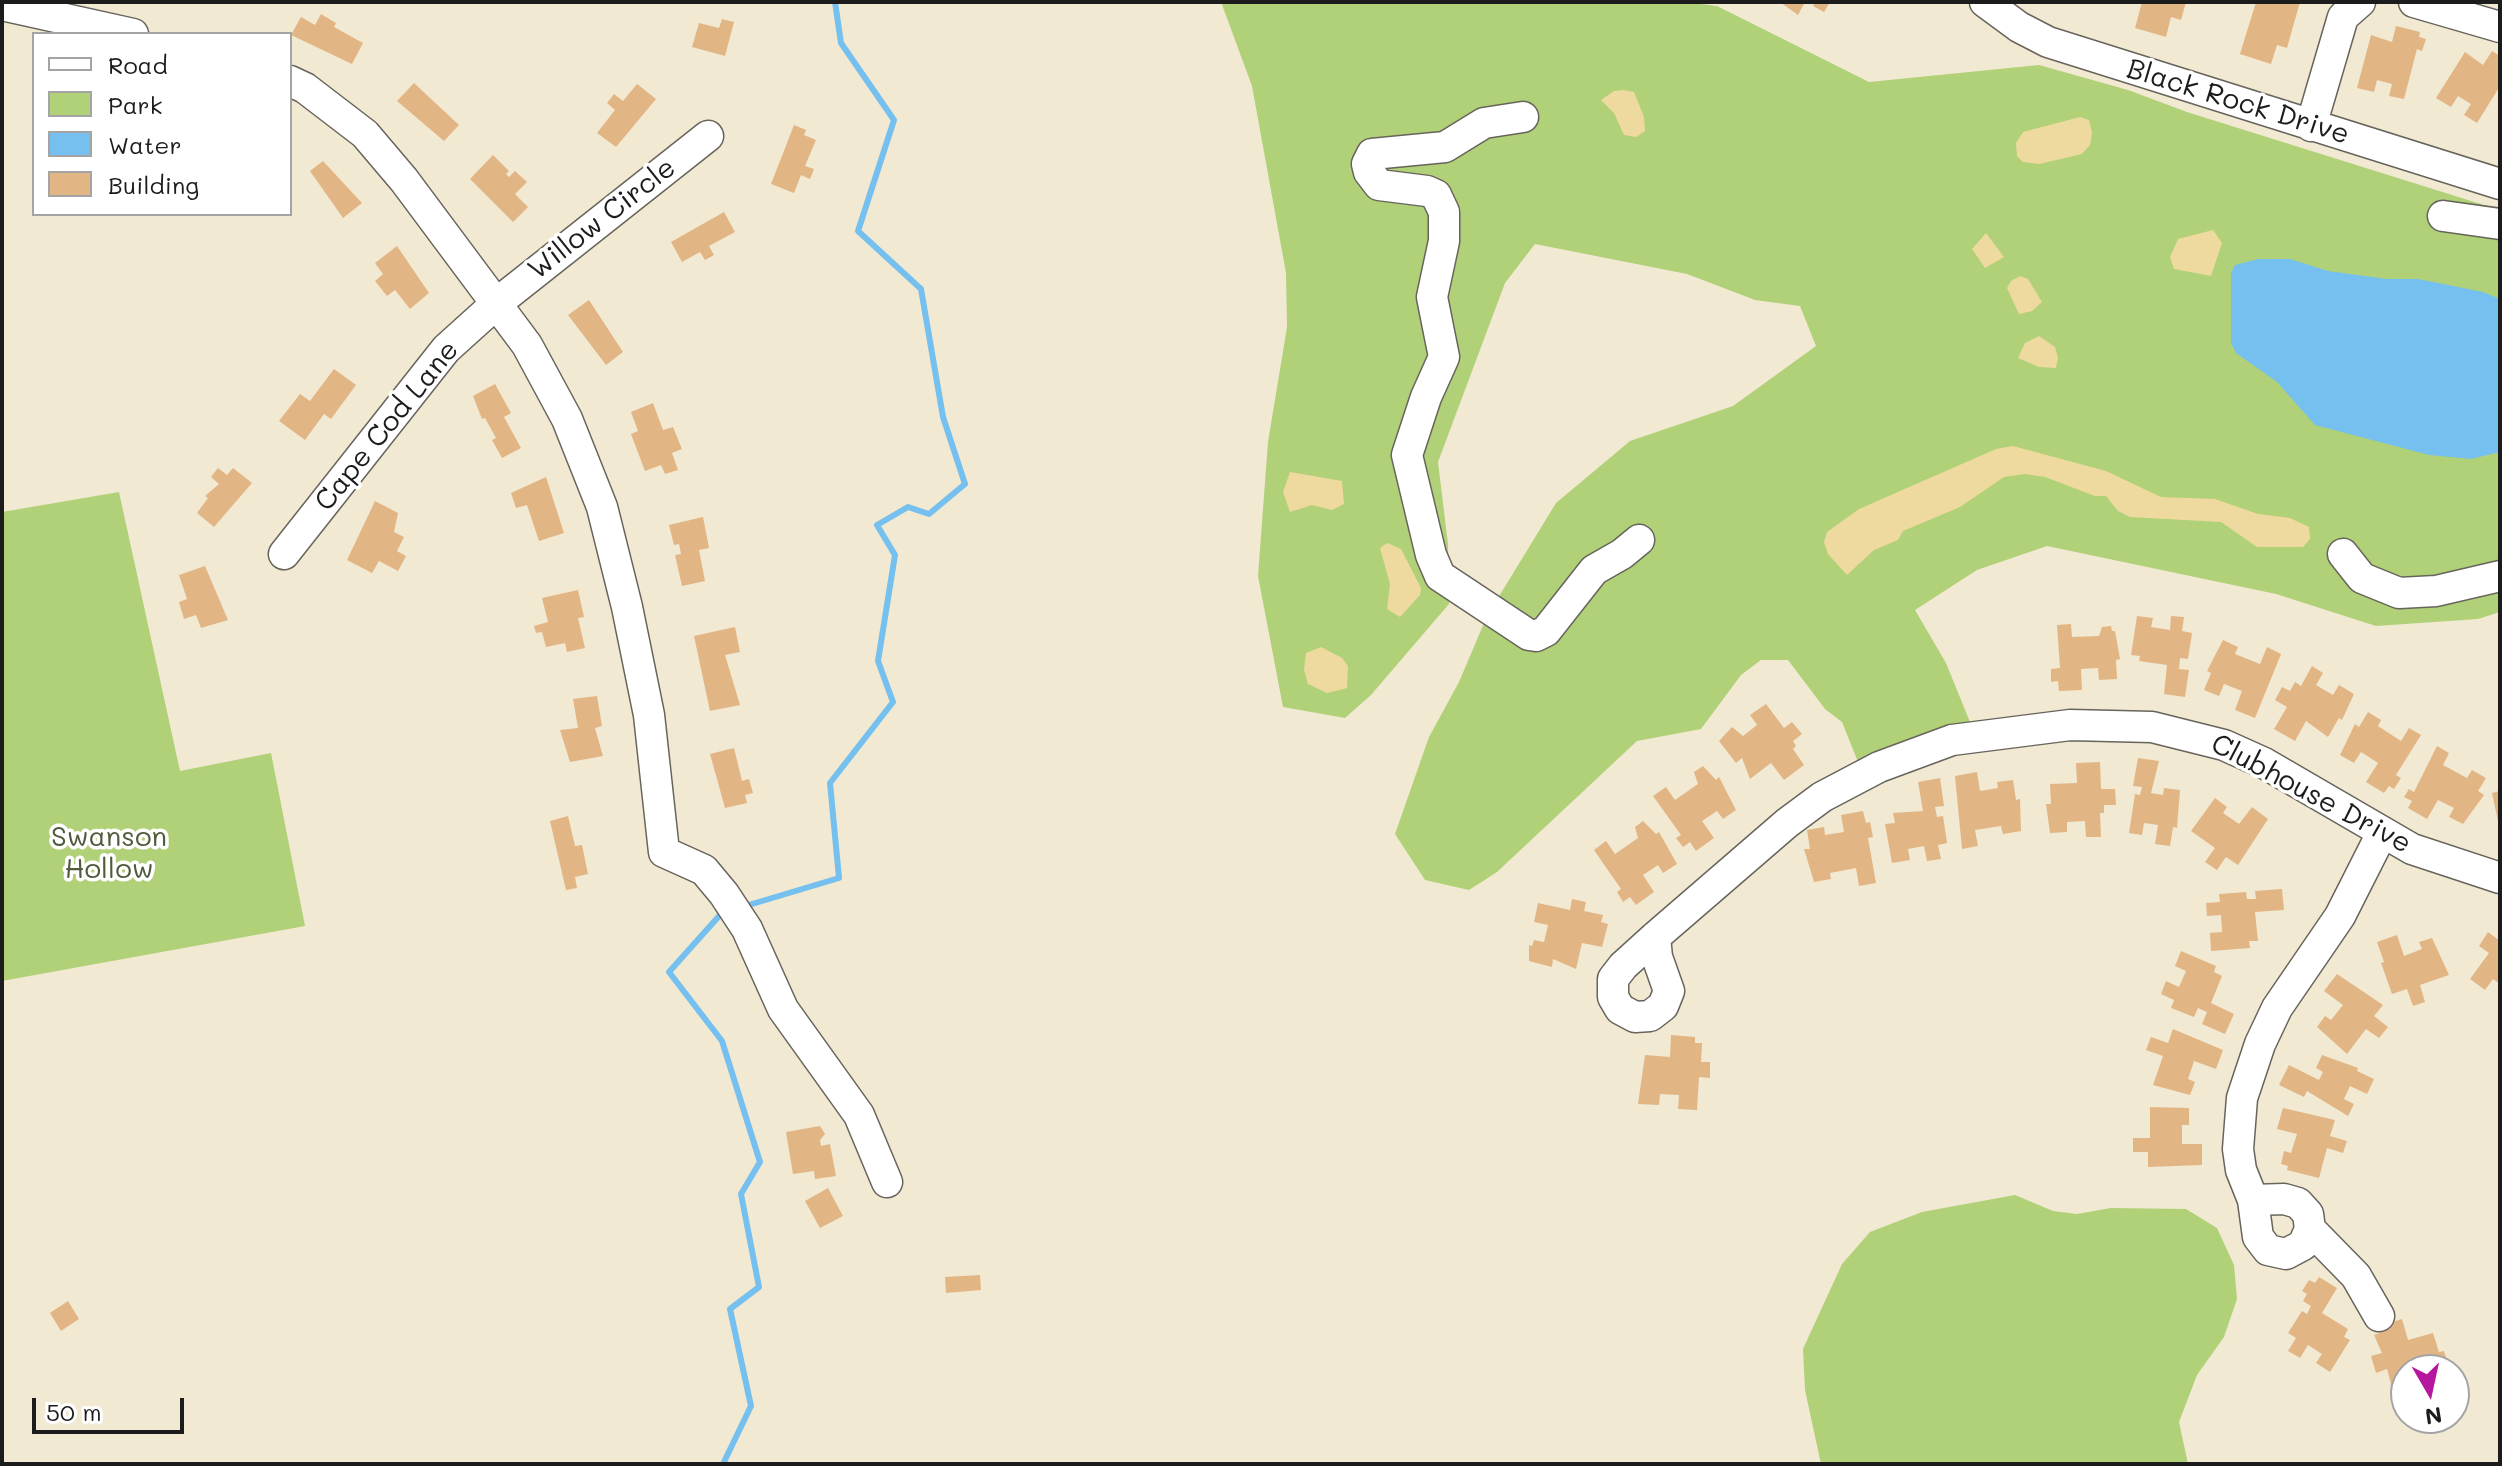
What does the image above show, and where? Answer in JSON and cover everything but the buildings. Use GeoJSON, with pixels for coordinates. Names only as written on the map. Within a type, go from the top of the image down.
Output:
{"type":"FeatureCollection","features":[{"type":"Feature","properties":{"kind":"street","name":"Black Rock Drive"},"geometry":{"type":"LineString","coordinates":[[1985,2],[2019,27],[2048,42],[2500,184]]}},
{"type":"Feature","properties":{"kind":"street"},"geometry":{"type":"LineString","coordinates":[[2311,126],[2343,17],[2360,2]]}},
{"type":"Feature","properties":{"kind":"street"},"geometry":{"type":"LineString","coordinates":[[2414,2],[2500,27]]}},
{"type":"Feature","properties":{"kind":"street"},"geometry":{"type":"LineString","coordinates":[[2,5],[123,22]]}},
{"type":"Feature","properties":{"kind":"street"},"geometry":{"type":"LineString","coordinates":[[292,82],[305,88],[365,134],[527,345],[567,419],[602,507],[649,715],[664,852],[704,870],[735,911],[783,1009],[859,1115],[887,1182]]}},
{"type":"Feature","properties":{"kind":"street"},"geometry":{"type":"LineString","coordinates":[[1523,117],[1484,123],[1445,147],[1372,154],[1367,164],[1379,185],[1427,191],[1436,195],[1444,212],[1444,241],[1432,297],[1444,357],[1426,397],[1407,455],[1431,555],[1440,576],[1529,635],[1536,636],[1546,631],[1594,570],[1639,540]]}},
{"type":"Feature","properties":{"kind":"street","name":"Willow Circle"},"geometry":{"type":"LineString","coordinates":[[497,303],[708,136]]}},
{"type":"Feature","properties":{"kind":"street"},"geometry":{"type":"LineString","coordinates":[[2443,216],[2500,224]]}},
{"type":"Feature","properties":{"kind":"street","name":"Cape Cod Lane"},"geometry":{"type":"LineString","coordinates":[[284,554],[446,349],[497,303]]}},
{"type":"Feature","properties":{"kind":"street"},"geometry":{"type":"LineString","coordinates":[[2343,554],[2362,578],[2399,593],[2436,591],[2500,576]]}},
{"type":"Feature","properties":{"kind":"street","name":"Clubhouse Drive"},"geometry":{"type":"LineString","coordinates":[[1655,937],[1822,797],[1879,767],[1933,746],[1975,735],[2110,724],[2191,734],[2264,763],[2412,849],[2500,878]]}},
{"type":"Feature","properties":{"kind":"street"},"geometry":{"type":"LineString","coordinates":[[2253,1200],[2284,1199],[2298,1203],[2308,1214],[2310,1229],[2303,1245],[2286,1254],[2268,1250],[2258,1237],[2253,1200],[2241,1170],[2238,1149],[2240,1113],[2250,1070],[2277,1008],[2340,916],[2382,833]]}},
{"type":"Feature","properties":{"kind":"street"},"geometry":{"type":"LineString","coordinates":[[2310,1229],[2356,1276],[2379,1316]]}},
{"type":"Feature","properties":{"kind":"green space"},"geometry":{"type":"Polygon","coordinates":[[[1221,2],[1685,2],[1717,6],[1869,82],[2039,65],[2128,90],[2187,112],[2500,210],[2500,612],[2478,619],[2376,626],[2276,594],[2047,546],[1977,570],[1915,610],[1946,663],[1970,722],[1944,728],[1858,762],[1842,722],[1825,709],[1788,660],[1761,660],[1741,675],[1701,729],[1637,741],[1497,872],[1469,890],[1425,880],[1395,834],[1429,737],[1459,682],[1487,616],[1556,503],[1630,441],[1733,406],[1816,346],[1800,306],[1755,300],[1687,274],[1535,244],[1505,283],[1438,462],[1448,544],[1449,604],[1371,695],[1345,718],[1283,707],[1258,576],[1268,442],[1287,327],[1286,273],[1252,86],[1221,2]]]}},
{"type":"Feature","properties":{"kind":"green space","name":"Swanson Hollow"},"geometry":{"type":"Polygon","coordinates":[[[119,492],[180,771],[271,753],[305,926],[2,981],[2,512],[119,492]]]}},
{"type":"Feature","properties":{"kind":"green space"},"geometry":{"type":"Polygon","coordinates":[[[2015,1195],[2053,1211],[2077,1214],[2111,1208],[2186,1209],[2217,1228],[2234,1265],[2237,1299],[2224,1337],[2197,1375],[2179,1422],[2188,1464],[1821,1464],[1805,1390],[1803,1349],[1842,1264],[1870,1232],[1922,1212],[2015,1195]]]}},
{"type":"Feature","properties":{"kind":"sand"},"geometry":{"type":"Polygon","coordinates":[[[1614,91],[1634,92],[1644,117],[1645,131],[1636,137],[1624,135],[1614,113],[1601,100],[1614,91]]]}},
{"type":"Feature","properties":{"kind":"sand"},"geometry":{"type":"Polygon","coordinates":[[[2080,117],[2089,120],[2092,133],[2090,145],[2082,154],[2039,164],[2023,162],[2017,156],[2016,143],[2023,132],[2080,117]]]}},
{"type":"Feature","properties":{"kind":"sand"},"geometry":{"type":"Polygon","coordinates":[[[2213,230],[2222,243],[2211,276],[2174,269],[2170,257],[2178,239],[2213,230]]]}},
{"type":"Feature","properties":{"kind":"sand"},"geometry":{"type":"Polygon","coordinates":[[[1986,233],[2004,257],[1985,268],[1972,249],[1986,233]]]}},
{"type":"Feature","properties":{"kind":"sand"},"geometry":{"type":"Polygon","coordinates":[[[2020,276],[2028,279],[2042,302],[2032,311],[2019,314],[2007,288],[2011,281],[2020,276]]]}},
{"type":"Feature","properties":{"kind":"sand"},"geometry":{"type":"Polygon","coordinates":[[[2039,336],[2055,347],[2058,358],[2056,368],[2039,367],[2018,358],[2025,343],[2039,336]]]}},
{"type":"Feature","properties":{"kind":"sand"},"geometry":{"type":"Polygon","coordinates":[[[2013,446],[2106,471],[2161,497],[2215,499],[2258,514],[2290,518],[2309,527],[2310,539],[2303,547],[2257,547],[2221,522],[2130,517],[2118,511],[2106,496],[2095,496],[2045,477],[2025,474],[2004,477],[1960,507],[1903,531],[1898,540],[1874,550],[1847,575],[1828,554],[1824,542],[1827,532],[1859,509],[1996,449],[2013,446]]]}},
{"type":"Feature","properties":{"kind":"sand"},"geometry":{"type":"Polygon","coordinates":[[[1290,472],[1342,481],[1344,504],[1332,510],[1312,505],[1290,512],[1283,492],[1290,472]]]}},
{"type":"Feature","properties":{"kind":"sand"},"geometry":{"type":"Polygon","coordinates":[[[1387,543],[1401,549],[1421,588],[1420,595],[1400,617],[1387,609],[1390,584],[1380,548],[1387,543]]]}},
{"type":"Feature","properties":{"kind":"sand"},"geometry":{"type":"Polygon","coordinates":[[[1321,647],[1342,658],[1348,666],[1347,688],[1327,693],[1308,684],[1304,670],[1306,653],[1321,647]]]}},
{"type":"Feature","properties":{"kind":"water"},"geometry":{"type":"Polygon","coordinates":[[[2258,259],[2290,259],[2328,271],[2387,279],[2418,279],[2483,292],[2500,299],[2500,452],[2471,459],[2429,455],[2315,425],[2277,382],[2236,353],[2231,343],[2231,273],[2235,265],[2258,259]]]}},
{"type":"Feature","properties":{"kind":"waterway"},"geometry":{"type":"LineString","coordinates":[[742,907],[839,878],[830,783],[893,702],[878,661],[895,555],[877,525],[908,507],[929,514],[965,484],[943,417],[921,289],[858,231],[894,120],[841,43],[835,2]]}},
{"type":"Feature","properties":{"kind":"waterway"},"geometry":{"type":"LineString","coordinates":[[723,1464],[751,1406],[730,1309],[759,1287],[741,1194],[760,1162],[722,1041],[669,972],[720,915],[727,912]]}}]}
